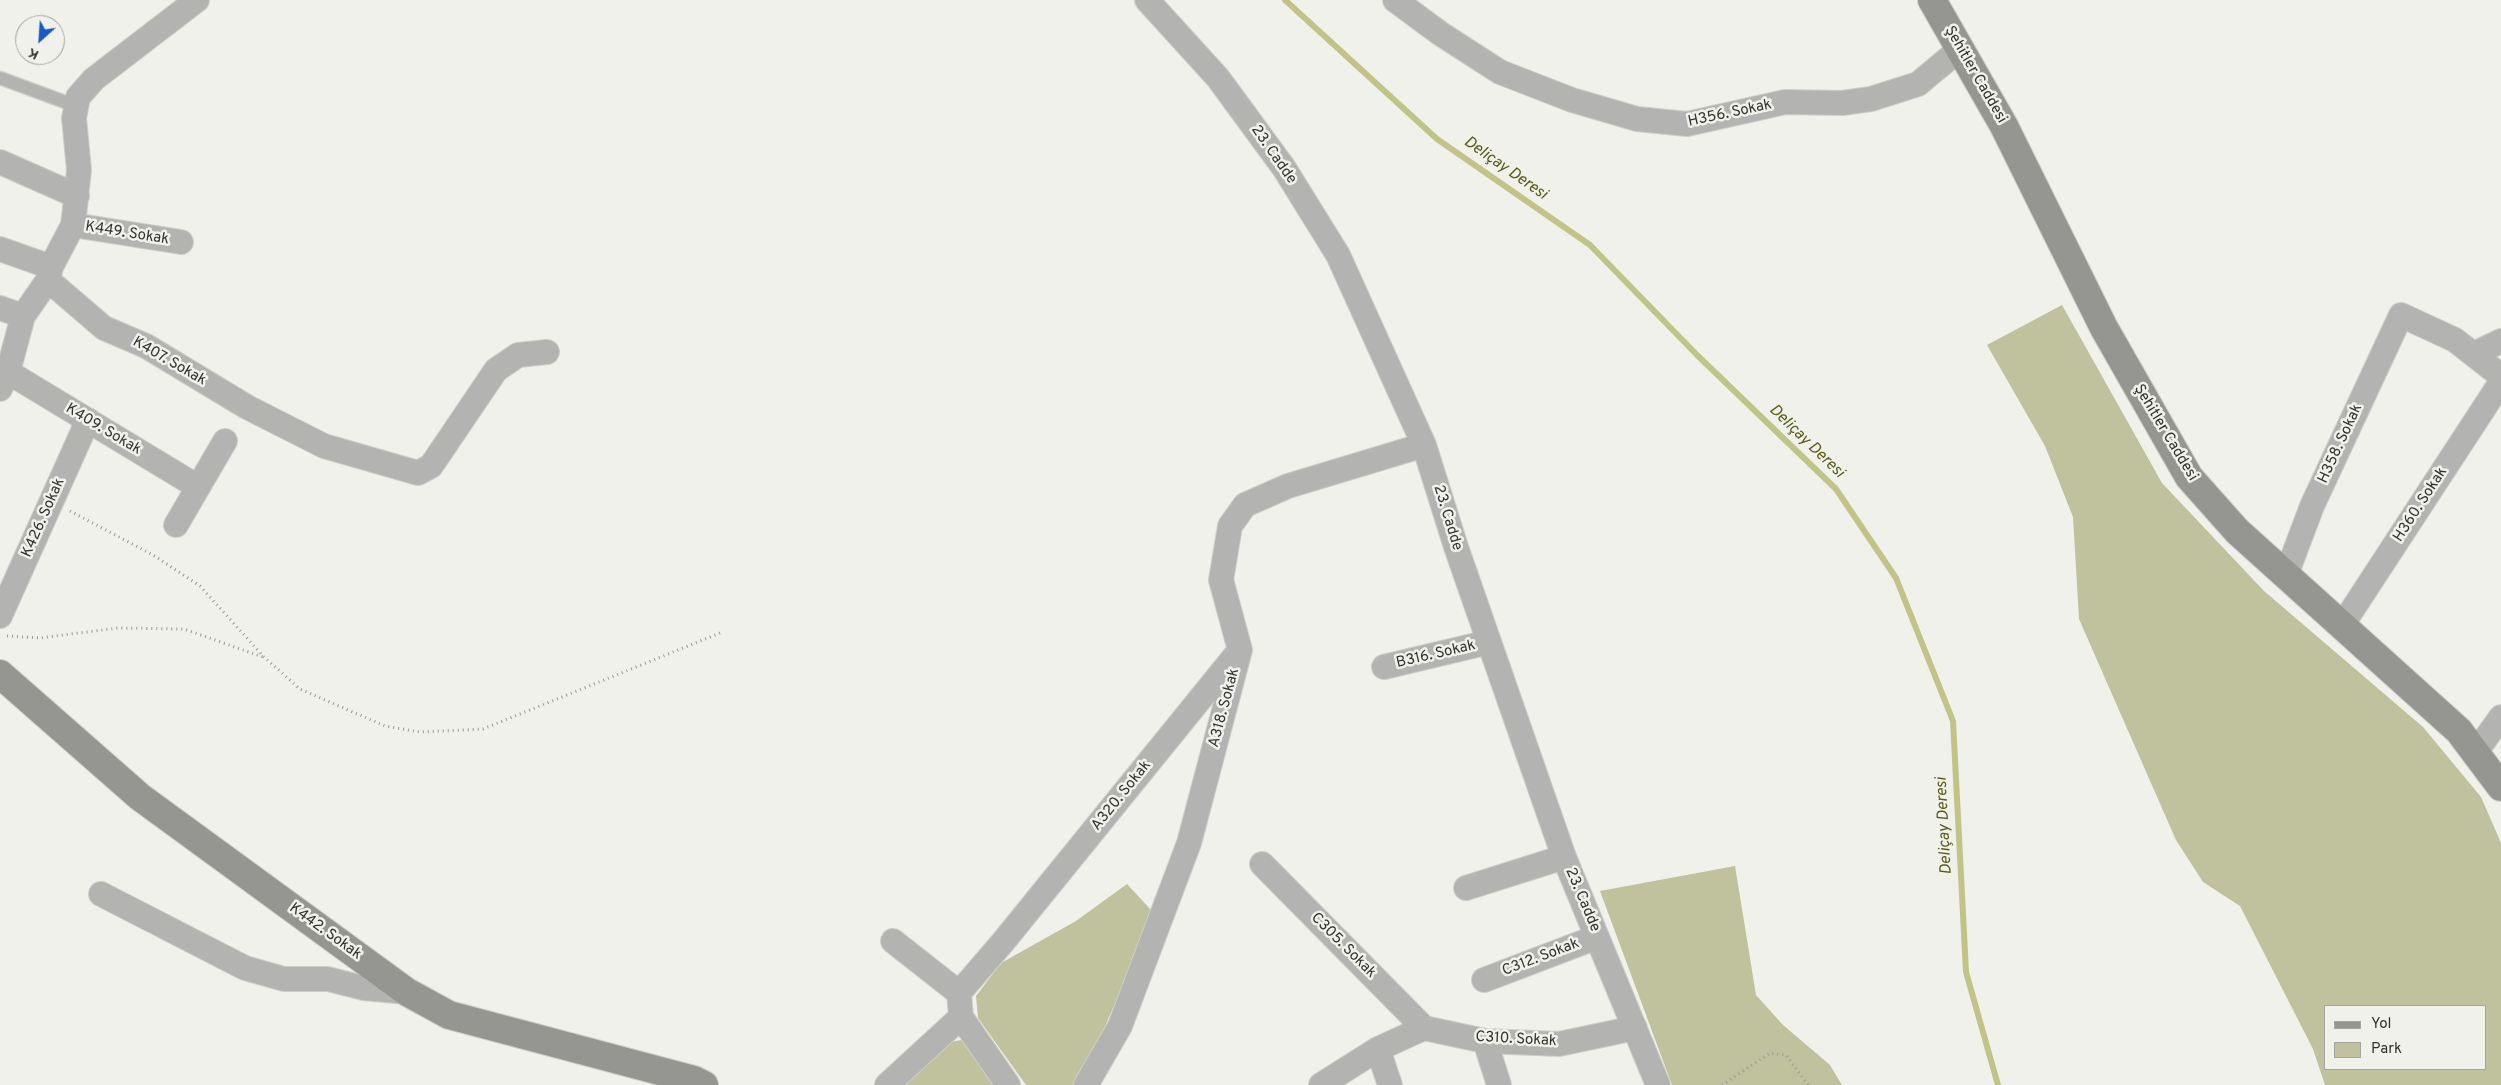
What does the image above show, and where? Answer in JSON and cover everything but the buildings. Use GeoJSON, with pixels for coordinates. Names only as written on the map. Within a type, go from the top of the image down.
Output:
{"type":"FeatureCollection","features":[{"type":"Feature","properties":{"kind":"street"},"geometry":{"type":"LineString","coordinates":[[4,381],[23,316],[49,274],[73,225],[79,170],[74,118],[78,97],[94,79],[197,0]]}},
{"type":"Feature","properties":{"kind":"street","name":"23. Cadde"},"geometry":{"type":"LineString","coordinates":[[1146,0],[1218,78],[1289,176],[1338,255],[1424,444],[1456,547],[1564,858],[1658,1085]]}},
{"type":"Feature","properties":{"kind":"street","name":"H356. Sokak"},"geometry":{"type":"LineString","coordinates":[[1395,0],[1441,34],[1500,72],[1572,100],[1637,119],[1687,124],[1785,102],[1842,103],[1870,99],[1918,84],[1960,49]]}},
{"type":"Feature","properties":{"kind":"street","name":"Şehitler Caddesi"},"geometry":{"type":"LineString","coordinates":[[1932,0],[2004,126],[2104,328],[2189,477],[2237,531],[2341,627],[2459,731],[2501,787]]}},
{"type":"Feature","properties":{"kind":"street"},"geometry":{"type":"LineString","coordinates":[[0,162],[77,196]]}},
{"type":"Feature","properties":{"kind":"street","name":"K449. Sokak"},"geometry":{"type":"LineString","coordinates":[[73,225],[181,242]]}},
{"type":"Feature","properties":{"kind":"street"},"geometry":{"type":"LineString","coordinates":[[0,249],[49,274]]}},
{"type":"Feature","properties":{"kind":"street","name":"K407. Sokak"},"geometry":{"type":"LineString","coordinates":[[49,274],[104,328],[146,346],[247,407],[324,446],[418,473],[431,466],[496,370],[518,356],[547,352]]}},
{"type":"Feature","properties":{"kind":"street"},"geometry":{"type":"LineString","coordinates":[[0,308],[23,316]]}},
{"type":"Feature","properties":{"kind":"street","name":"H358. Sokak"},"geometry":{"type":"LineString","coordinates":[[2286,575],[2312,506],[2402,315],[2455,340],[2474,354]]}},
{"type":"Feature","properties":{"kind":"street"},"geometry":{"type":"LineString","coordinates":[[2501,341],[2474,354],[2501,376]]}},
{"type":"Feature","properties":{"kind":"street","name":"K409. Sokak"},"geometry":{"type":"LineString","coordinates":[[4,381],[88,420],[198,487]]}},
{"type":"Feature","properties":{"kind":"street","name":"H360. Sokak"},"geometry":{"type":"LineString","coordinates":[[2341,627],[2501,382]]}},
{"type":"Feature","properties":{"kind":"street","name":"K426. Sokak"},"geometry":{"type":"LineString","coordinates":[[0,616],[88,420]]}},
{"type":"Feature","properties":{"kind":"street"},"geometry":{"type":"LineString","coordinates":[[176,525],[225,441]]}},
{"type":"Feature","properties":{"kind":"street","name":"A318. Sokak"},"geometry":{"type":"LineString","coordinates":[[1086,1085],[1120,1026],[1189,843],[1240,650],[1221,580],[1230,526],[1245,505],[1288,486],[1424,444]]}},
{"type":"Feature","properties":{"kind":"street","name":"B316. Sokak"},"geometry":{"type":"LineString","coordinates":[[1384,667],[1489,642]]}},
{"type":"Feature","properties":{"kind":"street","name":"A320. Sokak"},"geometry":{"type":"LineString","coordinates":[[959,993],[1003,942],[1240,650]]}},
{"type":"Feature","properties":{"kind":"street","name":"K442. Sokak"},"geometry":{"type":"LineString","coordinates":[[0,674],[140,797],[407,992],[449,1016],[694,1080],[704,1085]]}},
{"type":"Feature","properties":{"kind":"street"},"geometry":{"type":"LineString","coordinates":[[2476,753],[2501,717]]}},
{"type":"Feature","properties":{"kind":"street"},"geometry":{"type":"LineString","coordinates":[[1466,888],[1564,858]]}},
{"type":"Feature","properties":{"kind":"street","name":"C305. Sokak"},"geometry":{"type":"LineString","coordinates":[[1262,864],[1424,1028]]}},
{"type":"Feature","properties":{"kind":"street"},"geometry":{"type":"LineString","coordinates":[[101,894],[244,968],[284,979],[328,979],[363,988],[407,992]]}},
{"type":"Feature","properties":{"kind":"street","name":"C312. Sokak"},"geometry":{"type":"LineString","coordinates":[[1484,980],[1597,937]]}},
{"type":"Feature","properties":{"kind":"street"},"geometry":{"type":"LineString","coordinates":[[893,941],[959,993],[961,1017],[1008,1085]]}},
{"type":"Feature","properties":{"kind":"street"},"geometry":{"type":"LineString","coordinates":[[887,1085],[961,1017]]}},
{"type":"Feature","properties":{"kind":"street"},"geometry":{"type":"LineString","coordinates":[[1321,1085],[1378,1049],[1424,1028]]}},
{"type":"Feature","properties":{"kind":"street","name":"C310. Sokak"},"geometry":{"type":"LineString","coordinates":[[1424,1028],[1485,1042],[1559,1044],[1635,1028]]}},
{"type":"Feature","properties":{"kind":"street"},"geometry":{"type":"LineString","coordinates":[[1485,1042],[1498,1085]]}},
{"type":"Feature","properties":{"kind":"street"},"geometry":{"type":"LineString","coordinates":[[1378,1049],[1390,1085]]}},
{"type":"Feature","properties":{"kind":"lane"},"geometry":{"type":"LineString","coordinates":[[0,78],[76,106]]}},
{"type":"Feature","properties":{"kind":"path"},"geometry":{"type":"LineString","coordinates":[[52,501],[153,555],[200,586],[264,657],[300,689],[385,726],[420,732],[483,729],[720,633]]}},
{"type":"Feature","properties":{"kind":"path"},"geometry":{"type":"LineString","coordinates":[[0,635],[40,638],[118,628],[184,629],[264,657]]}},
{"type":"Feature","properties":{"kind":"path"},"geometry":{"type":"LineString","coordinates":[[1722,1085],[1770,1053],[1786,1055],[1808,1085]]}},
{"type":"Feature","properties":{"kind":"green space"},"geometry":{"type":"Polygon","coordinates":[[[2062,305],[2162,483],[2264,591],[2423,727],[2481,797],[2501,843],[2501,1085],[2325,1085],[2313,1049],[2240,906],[2203,882],[2176,840],[2079,619],[2073,517],[2045,446],[1987,345],[2062,305]]]}},
{"type":"Feature","properties":{"kind":"green space"},"geometry":{"type":"Polygon","coordinates":[[[1735,866],[1756,995],[1783,1025],[1830,1065],[1842,1085],[1672,1085],[1600,891],[1735,866]]]}},
{"type":"Feature","properties":{"kind":"green space"},"geometry":{"type":"Polygon","coordinates":[[[1127,884],[1152,911],[1127,976],[1083,1077],[1076,1085],[1026,1085],[978,1018],[976,996],[1001,963],[1076,921],[1127,884]]]}},
{"type":"Feature","properties":{"kind":"green space"},"geometry":{"type":"Polygon","coordinates":[[[962,1040],[995,1085],[899,1085],[950,1042],[962,1040]]]}},
{"type":"Feature","properties":{"kind":"waterway","name":"Deliçay Deresi"},"geometry":{"type":"LineString","coordinates":[[1285,0],[1437,139],[1590,245],[1697,355],[1836,489],[1896,578],[1953,721],[1966,972],[1998,1085]]}}]}
